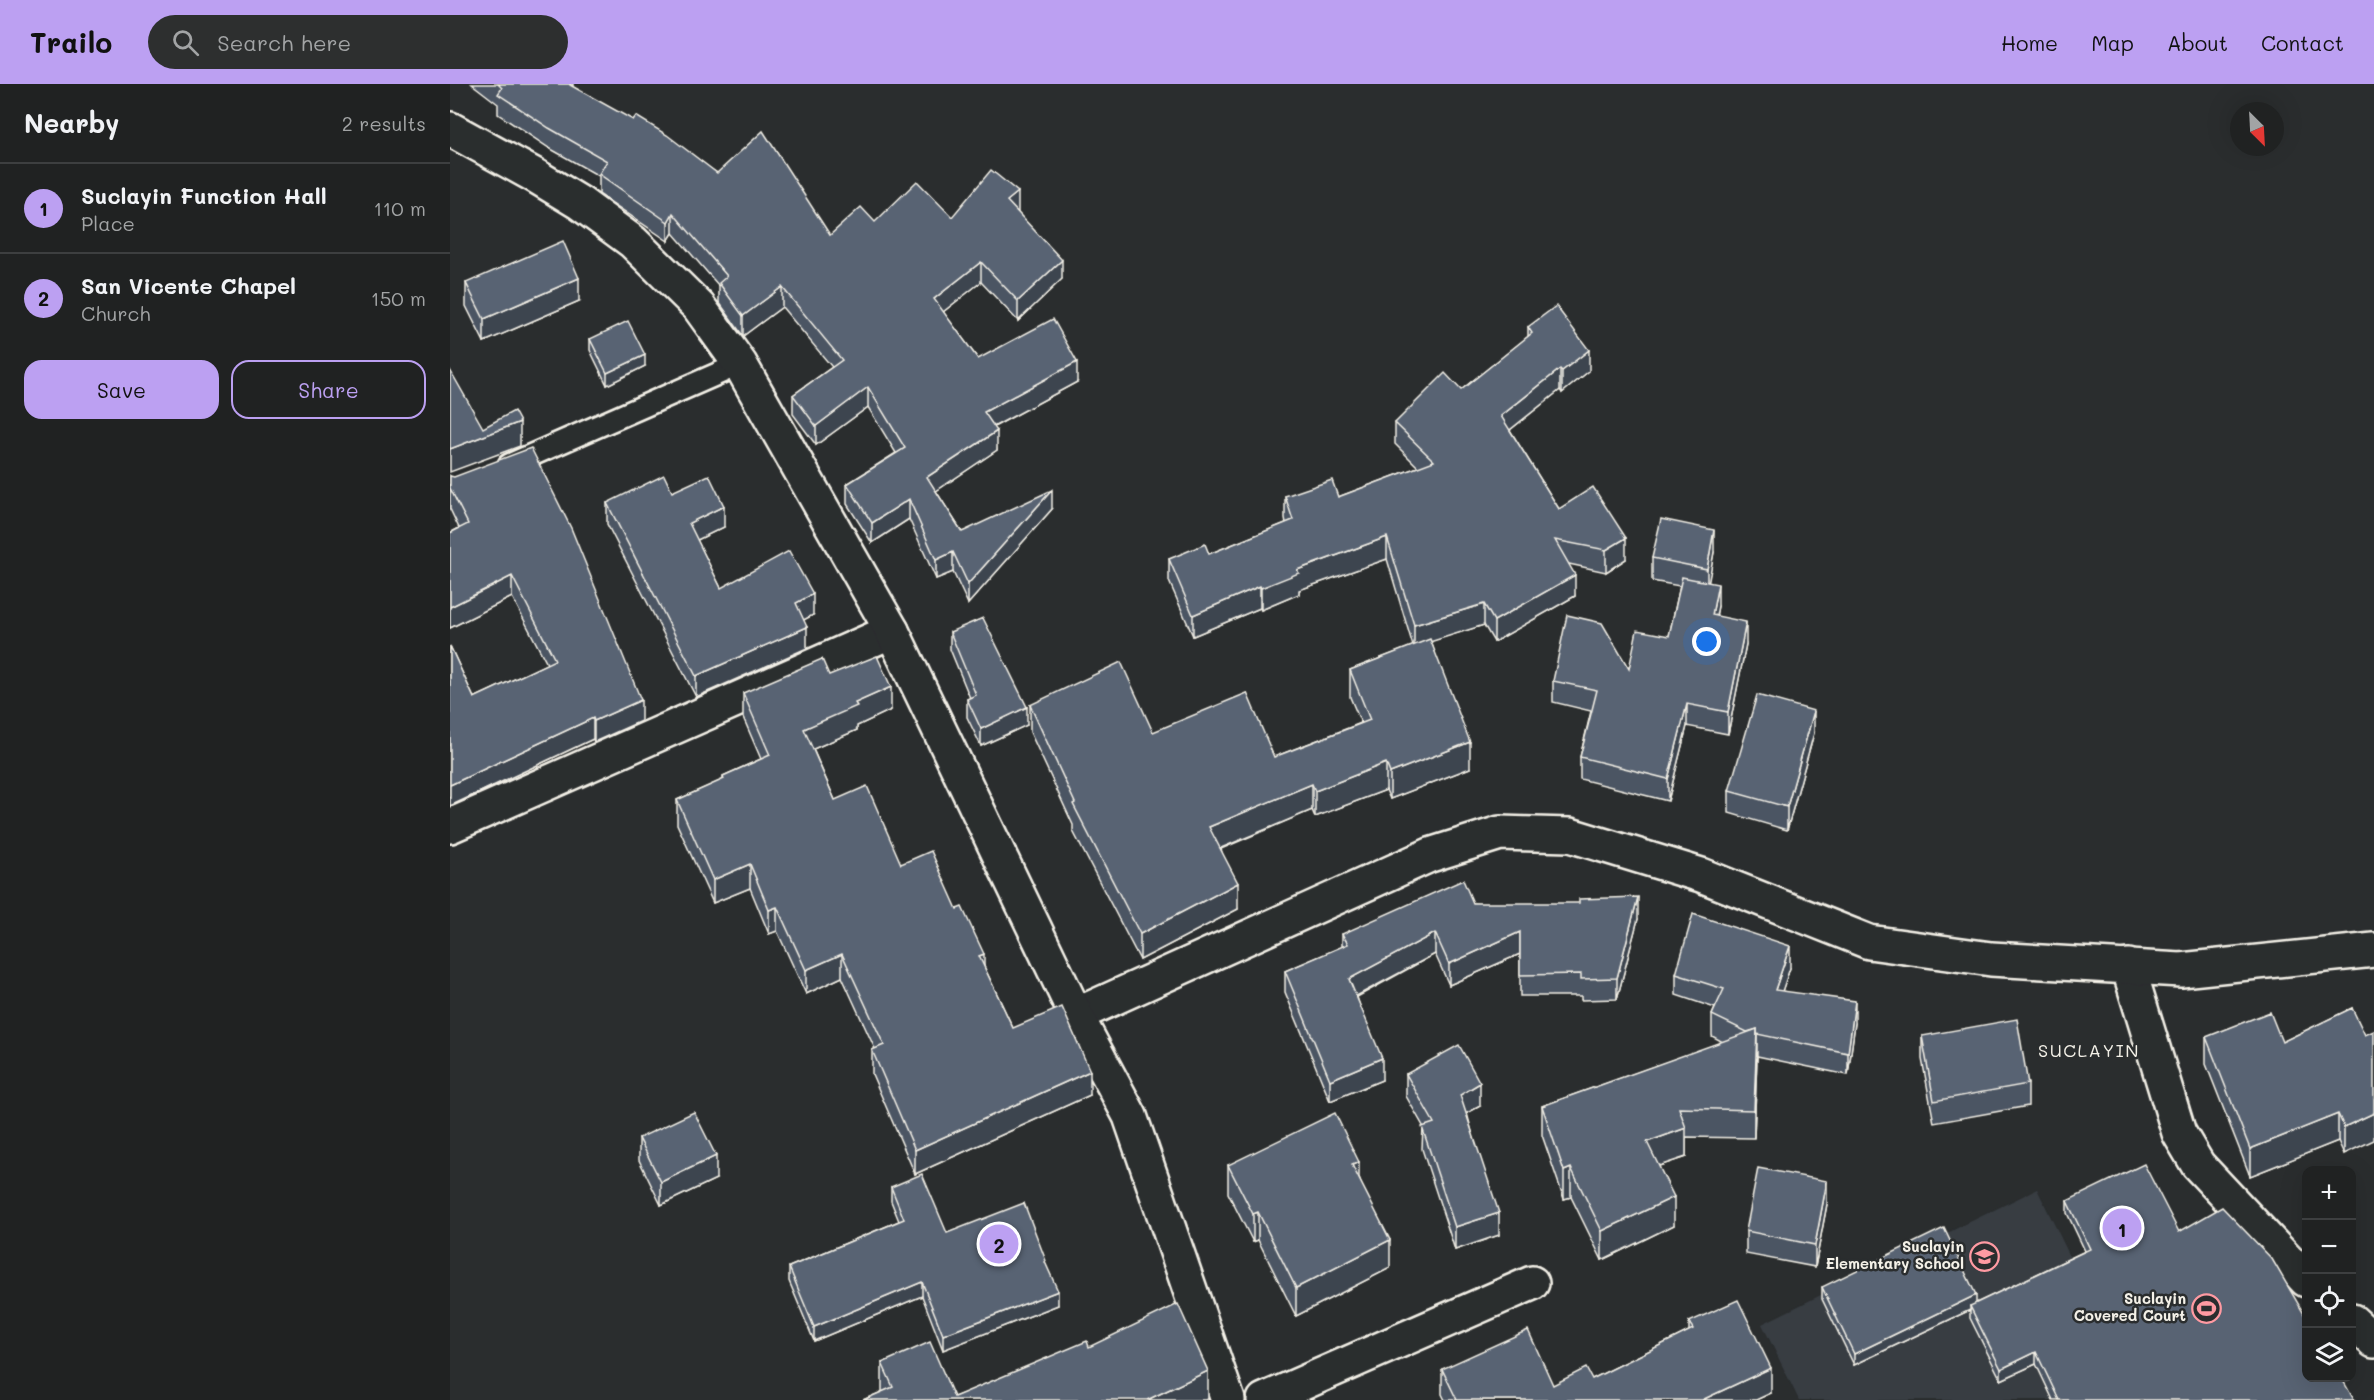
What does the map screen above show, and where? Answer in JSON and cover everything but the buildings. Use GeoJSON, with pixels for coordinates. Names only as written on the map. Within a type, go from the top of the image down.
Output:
{"type":"FeatureCollection","features":[{"type":"Feature","properties":{"kind":"street"},"geometry":{"type":"LineString","coordinates":[[450,129],[580,203],[633,242],[699,306],[740,364],[892,631],[1076,1015],[1130,1116],[1228,1400]]}},
{"type":"Feature","properties":{"kind":"street"},"geometry":{"type":"LineString","coordinates":[[450,826],[892,631]]}},
{"type":"Feature","properties":{"kind":"street"},"geometry":{"type":"LineString","coordinates":[[1076,1015],[1430,855],[1500,833],[1570,835],[1701,875],[1869,942],[1991,959],[2181,970],[2374,950]]}},
{"type":"Feature","properties":{"kind":"street"},"geometry":{"type":"LineString","coordinates":[[2128,966],[2179,1133],[2198,1166],[2302,1275]]}},
{"type":"Feature","properties":{"kind":"street"},"geometry":{"type":"LineString","coordinates":[[1264,1400],[1532,1283]]}},
{"type":"Feature","properties":{"kind":"street"},"geometry":{"type":"LineString","coordinates":[[2356,1325],[2374,1341]]}},
{"type":"Feature","properties":{"kind":"lane"},"geometry":{"type":"LineString","coordinates":[[495,470],[740,364]]}},
{"type":"Feature","properties":{"kind":"shaded area","name":"Suclayin Elementary School"},"geometry":{"type":"Polygon","coordinates":[[[2037,1189],[2140,1400],[1799,1400],[1762,1324],[2037,1189]]]}},
{"type":"Feature","properties":{"kind":"place","name":"Suclayin Function Hall"},"geometry":{"type":"Point","coordinates":[2122,1228]}},
{"type":"Feature","properties":{"kind":"place","name":"San Vicente Chapel"},"geometry":{"type":"Point","coordinates":[999,1244]}},
{"type":"Feature","properties":{"kind":"place","name":"Suclayin Elementary School"},"geometry":{"type":"Point","coordinates":[1985,1256]}},
{"type":"Feature","properties":{"kind":"place","name":"Suclayin Covered Court"},"geometry":{"type":"Point","coordinates":[2207,1308]}},
{"type":"Feature","properties":{"kind":"district","name":"SUCLAYIN"},"geometry":{"type":"Point","coordinates":[2089,1051]}}]}
